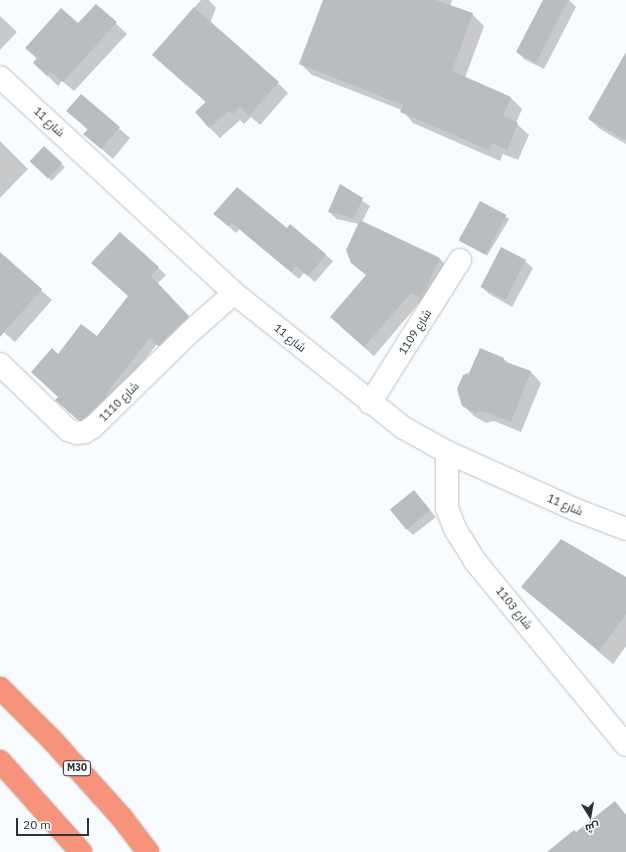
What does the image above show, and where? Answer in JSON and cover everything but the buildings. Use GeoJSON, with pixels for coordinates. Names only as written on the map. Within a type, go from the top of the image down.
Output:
{"type":"FeatureCollection","features":[{"type":"Feature","properties":{"kind":"highway","name":"M30"},"geometry":{"type":"LineString","coordinates":[[0,688],[53,741],[122,818],[148,852]]}},
{"type":"Feature","properties":{"kind":"highway"},"geometry":{"type":"LineString","coordinates":[[0,761],[81,852]]}},
{"type":"Feature","properties":{"kind":"street","name":"شارع 11"},"geometry":{"type":"LineString","coordinates":[[0,77],[234,293],[370,403],[404,428],[448,452],[576,510],[626,530]]}},
{"type":"Feature","properties":{"kind":"street","name":"شارع 1109"},"geometry":{"type":"LineString","coordinates":[[370,403],[460,260]]}},
{"type":"Feature","properties":{"kind":"street","name":"شارع 1110"},"geometry":{"type":"LineString","coordinates":[[0,364],[68,430],[76,433],[84,432],[93,427],[189,333],[234,293]]}},
{"type":"Feature","properties":{"kind":"street","name":"شارع 1103"},"geometry":{"type":"LineString","coordinates":[[448,452],[447,508],[455,529],[474,560],[626,745]]}}]}
